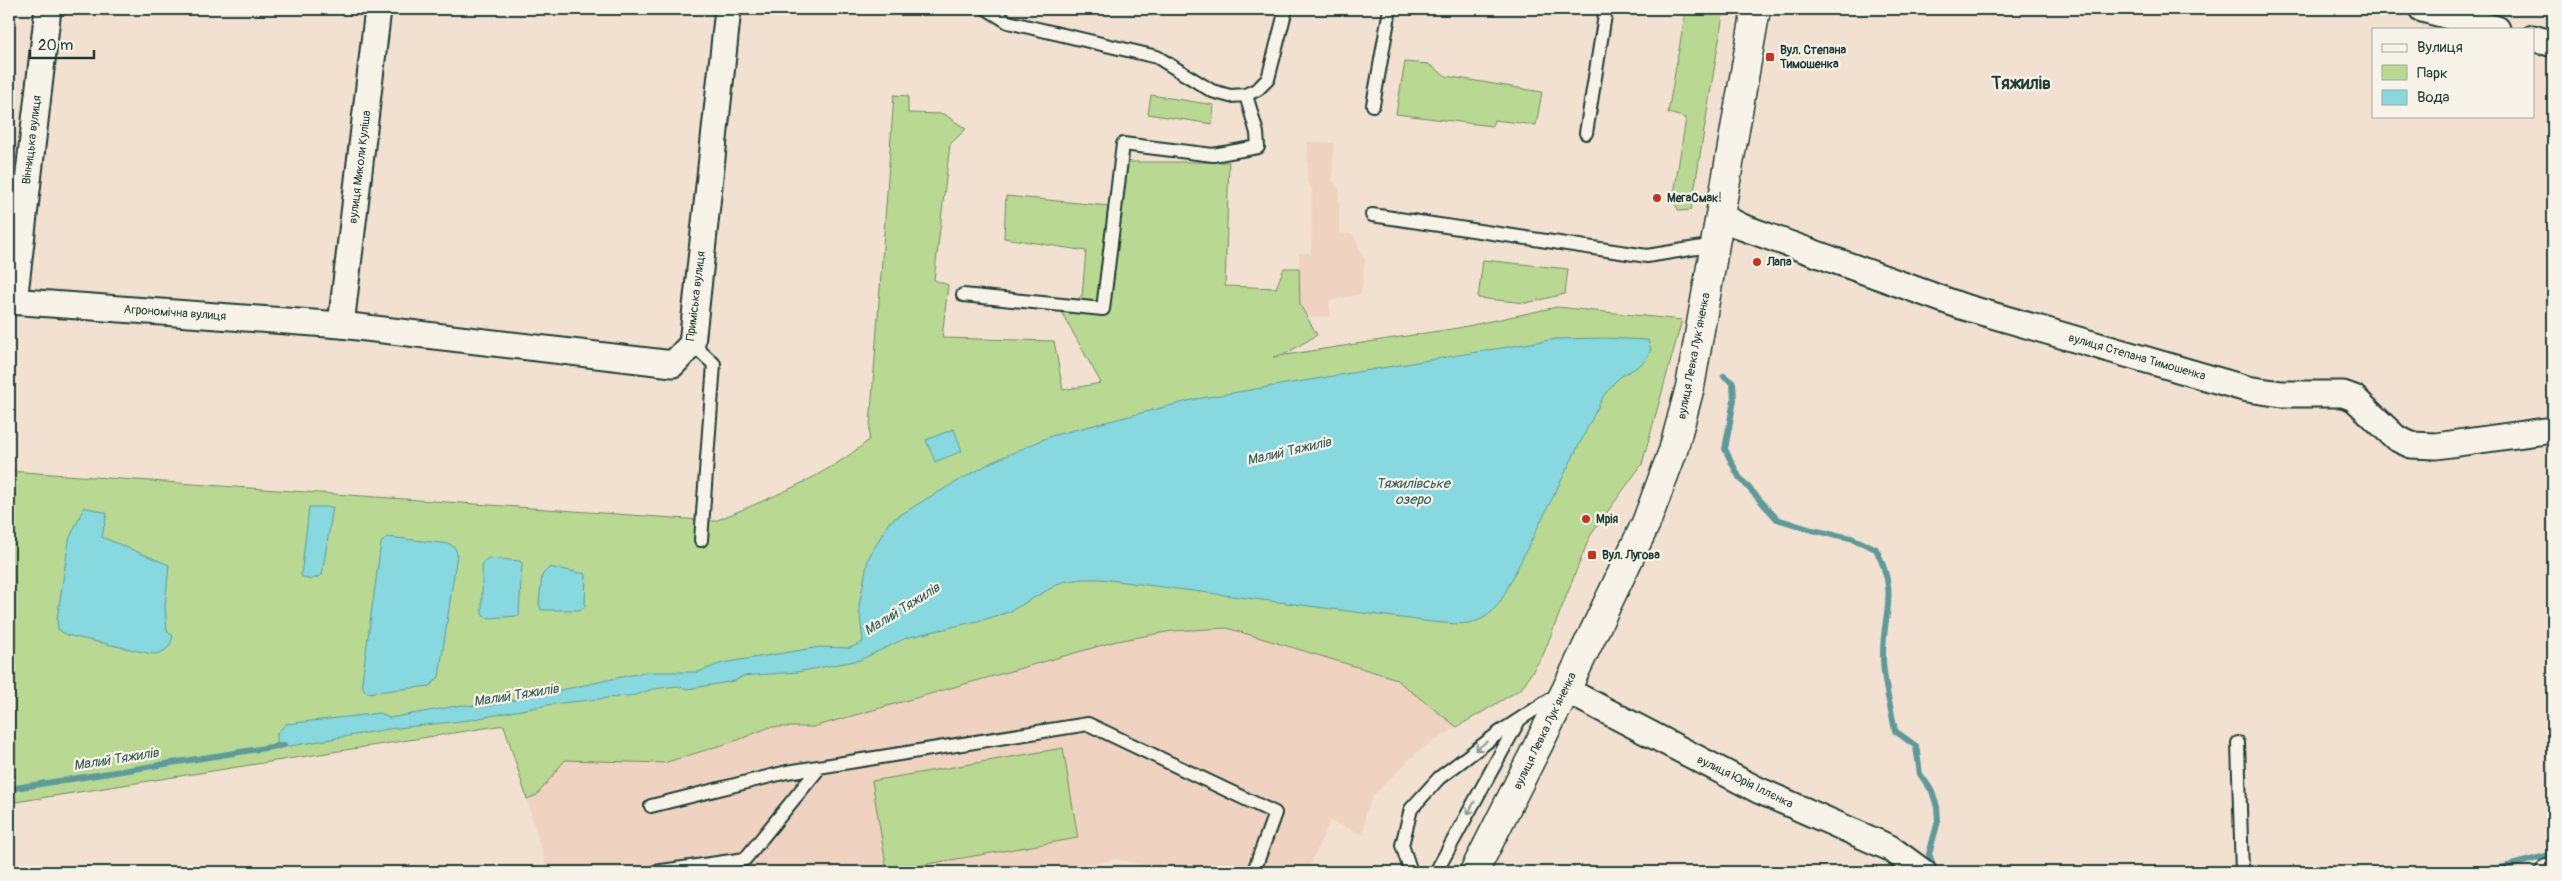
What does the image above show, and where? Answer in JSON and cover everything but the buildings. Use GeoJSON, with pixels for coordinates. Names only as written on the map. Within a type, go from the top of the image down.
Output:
{"type":"FeatureCollection","features":[{"type":"Feature","properties":{"kind":"main road","name":"вулиця Левка Лукʼяненка"},"geometry":{"type":"LineString","coordinates":[[1474,872],[1566,690],[1646,523],[1673,451],[1690,387],[1756,9]]}},
{"type":"Feature","properties":{"kind":"street","name":"Вінницька вулиця"},"geometry":{"type":"LineString","coordinates":[[11,302],[48,9]]}},
{"type":"Feature","properties":{"kind":"street","name":"вулиця Миколи Куліша"},"geometry":{"type":"LineString","coordinates":[[341,325],[378,9]]}},
{"type":"Feature","properties":{"kind":"street","name":"Приміська вулиця"},"geometry":{"type":"LineString","coordinates":[[341,325],[673,364],[692,344],[728,9]]}},
{"type":"Feature","properties":{"kind":"street"},"geometry":{"type":"LineString","coordinates":[[2422,9],[2493,28]]}},
{"type":"Feature","properties":{"kind":"street"},"geometry":{"type":"LineString","coordinates":[[2534,38],[2553,44]]}},
{"type":"Feature","properties":{"kind":"street","name":"вулиця Степана Тимошенка"},"geometry":{"type":"LineString","coordinates":[[1720,216],[1961,306],[2247,389],[2282,394],[2343,394],[2354,398],[2396,438],[2411,445],[2436,446],[2553,430]]}},
{"type":"Feature","properties":{"kind":"street","name":"Агрономічна вулиця"},"geometry":{"type":"LineString","coordinates":[[11,302],[341,325]]}},
{"type":"Feature","properties":{"kind":"street","name":"вулиця Юрія Іллєнка"},"geometry":{"type":"LineString","coordinates":[[1566,690],[1592,706],[1758,790],[1890,848],[1923,872]]}},
{"type":"Feature","properties":{"kind":"street"},"geometry":{"type":"LineString","coordinates":[[2549,872],[2553,871]]}},
{"type":"Feature","properties":{"kind":"lane"},"geometry":{"type":"LineString","coordinates":[[987,9],[1008,22],[1157,57],[1212,91],[1230,96],[1246,95],[1268,79],[1286,9]]}},
{"type":"Feature","properties":{"kind":"lane"},"geometry":{"type":"LineString","coordinates":[[1373,105],[1390,9]]}},
{"type":"Feature","properties":{"kind":"lane"},"geometry":{"type":"LineString","coordinates":[[1586,134],[1606,9]]}},
{"type":"Feature","properties":{"kind":"lane"},"geometry":{"type":"LineString","coordinates":[[963,295],[1103,309],[1123,144],[1213,155],[1258,147],[1257,133],[1246,95]]}},
{"type":"Feature","properties":{"kind":"lane"},"geometry":{"type":"LineString","coordinates":[[1372,215],[1647,256],[1715,245]]}},
{"type":"Feature","properties":{"kind":"lane"},"geometry":{"type":"LineString","coordinates":[[692,344],[714,364],[701,540]]}},
{"type":"Feature","properties":{"kind":"lane"},"geometry":{"type":"LineString","coordinates":[[1411,872],[1402,845],[1411,809],[1439,778],[1519,720],[1566,690]]}},
{"type":"Feature","properties":{"kind":"lane"},"geometry":{"type":"LineString","coordinates":[[1436,872],[1519,720]]}},
{"type":"Feature","properties":{"kind":"lane"},"geometry":{"type":"LineString","coordinates":[[651,806],[787,772],[1088,724],[1275,813],[1255,868],[1260,872]]}},
{"type":"Feature","properties":{"kind":"lane"},"geometry":{"type":"LineString","coordinates":[[2238,743],[2242,872]]}},
{"type":"Feature","properties":{"kind":"lane"},"geometry":{"type":"LineString","coordinates":[[654,872],[745,859],[820,767]]}},
{"type":"Feature","properties":{"kind":"shaded area"},"geometry":{"type":"Polygon","coordinates":[[[1308,142],[1334,143],[1332,181],[1339,189],[1339,233],[1353,234],[1365,260],[1361,294],[1329,301],[1331,316],[1307,318],[1300,305],[1299,253],[1311,253],[1312,189],[1307,183],[1308,142]]]}},
{"type":"Feature","properties":{"kind":"shaded area"},"geometry":{"type":"Polygon","coordinates":[[[1227,628],[1394,678],[1457,727],[1417,752],[1373,796],[1365,815],[1364,835],[1330,821],[1307,872],[1176,872],[1116,859],[1062,872],[548,872],[505,725],[1117,641],[1172,631],[1227,628]]]}},
{"type":"Feature","properties":{"kind":"green space"},"geometry":{"type":"Polygon","coordinates":[[[1686,9],[1724,9],[1691,210],[1679,211],[1673,200],[1686,118],[1668,113],[1686,9]]]}},
{"type":"Feature","properties":{"kind":"green space"},"geometry":{"type":"Polygon","coordinates":[[[1405,62],[1428,64],[1446,76],[1542,92],[1536,125],[1494,120],[1492,126],[1396,114],[1405,62]]]}},
{"type":"Feature","properties":{"kind":"green space"},"geometry":{"type":"Polygon","coordinates":[[[894,95],[908,96],[908,113],[944,114],[966,129],[950,144],[934,280],[948,285],[942,338],[1054,341],[1063,390],[1101,383],[1061,311],[1082,296],[1086,251],[1004,238],[1006,196],[1120,207],[1128,162],[1229,162],[1225,286],[1276,288],[1284,268],[1299,268],[1300,305],[1317,335],[1287,353],[1273,357],[1458,328],[1557,307],[1682,320],[1642,464],[1590,536],[1543,655],[1521,689],[1457,727],[1394,678],[1227,628],[1172,631],[1117,641],[813,727],[770,727],[738,740],[664,763],[565,760],[537,795],[527,799],[504,725],[9,803],[9,471],[715,521],[815,476],[869,440],[894,95]]]}},
{"type":"Feature","properties":{"kind":"green space"},"geometry":{"type":"Polygon","coordinates":[[[1151,95],[1214,105],[1212,124],[1148,114],[1151,95]]]}},
{"type":"Feature","properties":{"kind":"green space"},"geometry":{"type":"Polygon","coordinates":[[[1483,260],[1568,269],[1565,294],[1526,303],[1478,298],[1483,260]]]}},
{"type":"Feature","properties":{"kind":"green space"},"geometry":{"type":"Polygon","coordinates":[[[1063,748],[1078,838],[887,871],[872,781],[1063,748]]]}},
{"type":"Feature","properties":{"kind":"water","name":"Тяжилівське озеро"},"geometry":{"type":"Polygon","coordinates":[[[1605,338],[1648,340],[1651,349],[1649,355],[1642,363],[1620,377],[1604,395],[1503,597],[1489,614],[1473,622],[1454,624],[1432,622],[1101,579],[1083,579],[1062,582],[1009,612],[906,638],[860,660],[797,672],[743,676],[735,681],[687,689],[677,686],[653,689],[636,695],[553,704],[469,720],[389,729],[279,748],[277,746],[277,733],[286,724],[380,713],[389,718],[462,705],[487,706],[645,672],[698,672],[722,663],[820,647],[850,648],[863,642],[859,606],[868,559],[889,522],[992,462],[1051,436],[1196,399],[1556,339],[1605,338]]]}},
{"type":"Feature","properties":{"kind":"water"},"geometry":{"type":"Polygon","coordinates":[[[954,429],[962,451],[935,462],[926,440],[954,429]]]}},
{"type":"Feature","properties":{"kind":"water"},"geometry":{"type":"Polygon","coordinates":[[[84,507],[107,513],[102,537],[169,565],[165,607],[167,631],[173,636],[170,644],[164,651],[152,654],[66,635],[58,629],[57,619],[69,540],[84,507]]]}},
{"type":"Feature","properties":{"kind":"water"},"geometry":{"type":"Polygon","coordinates":[[[309,507],[333,507],[322,575],[310,580],[301,576],[309,507]]]}},
{"type":"Feature","properties":{"kind":"water"},"geometry":{"type":"Polygon","coordinates":[[[387,537],[450,544],[455,548],[457,554],[439,677],[430,686],[367,693],[363,688],[362,680],[381,543],[387,537]]]}},
{"type":"Feature","properties":{"kind":"water"},"geometry":{"type":"Polygon","coordinates":[[[488,558],[520,561],[522,563],[519,616],[487,618],[482,615],[482,563],[488,558]]]}},
{"type":"Feature","properties":{"kind":"water"},"geometry":{"type":"Polygon","coordinates":[[[550,567],[586,574],[585,607],[579,610],[541,610],[539,603],[542,575],[550,567]]]}},
{"type":"Feature","properties":{"kind":"waterway","name":"Малий Тяжилів"},"geometry":{"type":"LineString","coordinates":[[1724,376],[1733,383],[1734,400],[1725,449],[1739,477],[1777,519],[1812,530],[1851,538],[1876,549],[1887,580],[1888,604],[1883,658],[1884,676],[1895,731],[1916,746],[1920,774],[1932,791],[1937,807],[1938,821],[1929,854],[1934,868],[1942,872]]}},
{"type":"Feature","properties":{"kind":"waterway","name":"Малий Тяжилів"},"geometry":{"type":"LineString","coordinates":[[9,789],[284,745]]}},
{"type":"Feature","properties":{"kind":"waterway","name":"Малий Тяжилів"},"geometry":{"type":"LineString","coordinates":[[2485,872],[2553,854]]}},
{"type":"Feature","properties":{"kind":"place","name":"Вул. Степана Тимошенка"},"geometry":{"type":"Point","coordinates":[1770,57]}},
{"type":"Feature","properties":{"kind":"place","name":"МегаСмак!"},"geometry":{"type":"Point","coordinates":[1657,198]}},
{"type":"Feature","properties":{"kind":"place","name":"Лапа"},"geometry":{"type":"Point","coordinates":[1757,262]}},
{"type":"Feature","properties":{"kind":"place","name":"Мрія"},"geometry":{"type":"Point","coordinates":[1586,519]}},
{"type":"Feature","properties":{"kind":"place","name":"Вул. Лугова"},"geometry":{"type":"Point","coordinates":[1592,555]}},
{"type":"Feature","properties":{"kind":"district","name":"Тяжилів"},"geometry":{"type":"Point","coordinates":[2021,83]}}]}
